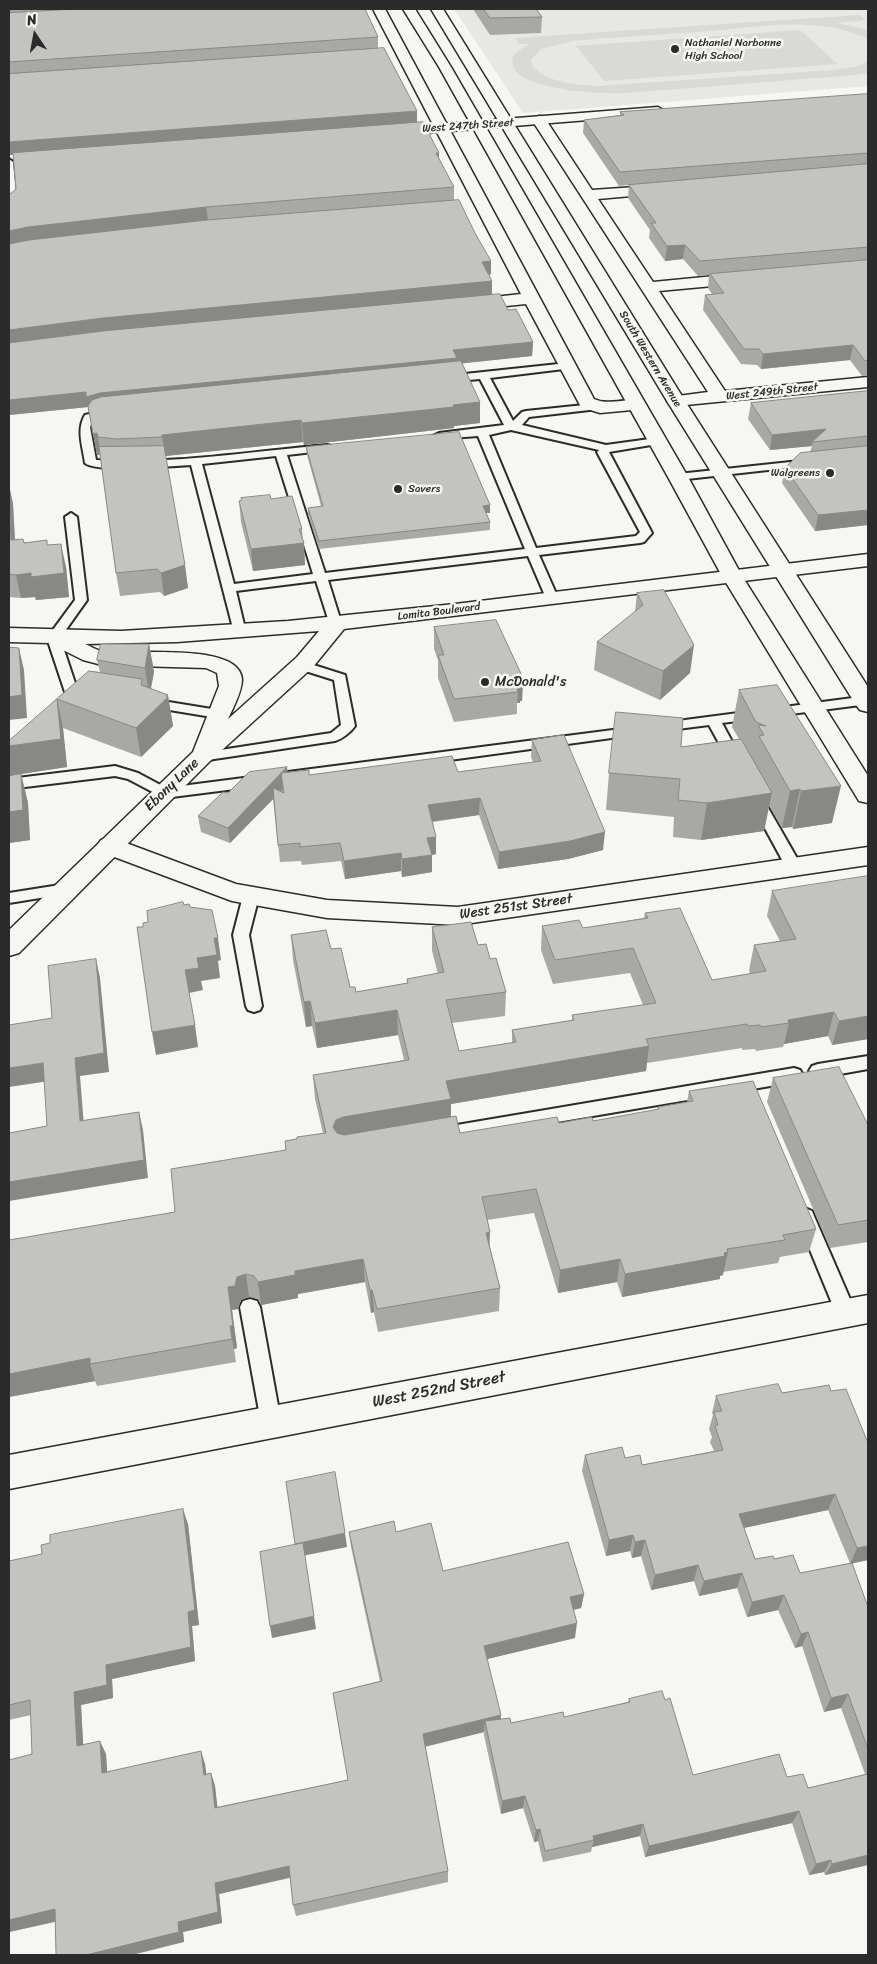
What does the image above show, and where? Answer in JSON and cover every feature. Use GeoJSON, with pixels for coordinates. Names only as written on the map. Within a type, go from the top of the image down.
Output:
{"type":"FeatureCollection","features":[{"type":"Feature","properties":{"kind":"main road"},"geometry":{"type":"LineString","coordinates":[[379,9],[398,54],[442,128],[484,205],[587,403],[594,407],[607,408],[638,405]]}},
{"type":"Feature","properties":{"kind":"main road"},"geometry":{"type":"LineString","coordinates":[[409,9],[446,67],[477,125],[638,405],[732,576],[868,795]]}},
{"type":"Feature","properties":{"kind":"main road","name":"South Western Avenue"},"geometry":{"type":"LineString","coordinates":[[437,9],[676,401],[867,702]]}},
{"type":"Feature","properties":{"kind":"main road","name":"West 247th Street"},"geometry":{"type":"LineString","coordinates":[[373,133],[669,110]]}},
{"type":"Feature","properties":{"kind":"main road"},"geometry":{"type":"LineString","coordinates":[[539,120],[720,397]]}},
{"type":"Feature","properties":{"kind":"main road"},"geometry":{"type":"LineString","coordinates":[[587,195],[683,187]]}},
{"type":"Feature","properties":{"kind":"main road"},"geometry":{"type":"LineString","coordinates":[[464,206],[484,205]]}},
{"type":"Feature","properties":{"kind":"main road"},"geometry":{"type":"LineString","coordinates":[[648,287],[763,277]]}},
{"type":"Feature","properties":{"kind":"main road"},"geometry":{"type":"LineString","coordinates":[[453,306],[533,298]]}},
{"type":"Feature","properties":{"kind":"main road","name":"West 249th Street"},"geometry":{"type":"LineString","coordinates":[[676,401],[868,382]]}},
{"type":"Feature","properties":{"kind":"main road","name":"Lomita Boulevard"},"geometry":{"type":"LineString","coordinates":[[9,635],[53,638],[240,633],[336,625],[868,560]]}},
{"type":"Feature","properties":{"kind":"main road","name":"Ebony Lane"},"geometry":{"type":"LineString","coordinates":[[9,946],[201,757],[301,665],[336,625]]}},
{"type":"Feature","properties":{"kind":"main road"},"geometry":{"type":"LineString","coordinates":[[53,638],[91,656],[201,661],[220,665],[228,670],[231,678],[201,757]]}},
{"type":"Feature","properties":{"kind":"main road","name":"West 251st Street"},"geometry":{"type":"LineString","coordinates":[[110,846],[232,892],[251,896],[327,909],[458,916],[868,856]]}},
{"type":"Feature","properties":{"kind":"main road","name":"West 252nd Street"},"geometry":{"type":"LineString","coordinates":[[9,1472],[857,1311]]}},
{"type":"Feature","properties":{"kind":"lane"},"geometry":{"type":"LineString","coordinates":[[12,161],[13,202]]}},
{"type":"Feature","properties":{"kind":"lane"},"geometry":{"type":"LineString","coordinates":[[434,380],[568,366]]}},
{"type":"Feature","properties":{"kind":"lane"},"geometry":{"type":"LineString","coordinates":[[483,375],[510,426],[606,448],[658,441]]}},
{"type":"Feature","properties":{"kind":"lane"},"geometry":{"type":"LineString","coordinates":[[426,438],[501,430],[518,422],[526,414],[594,407]]}},
{"type":"Feature","properties":{"kind":"lane"},"geometry":{"type":"LineString","coordinates":[[123,411],[103,413],[90,418],[85,428],[91,463],[120,465],[196,461],[334,447]]}},
{"type":"Feature","properties":{"kind":"lane"},"geometry":{"type":"LineString","coordinates":[[482,432],[552,598]]}},
{"type":"Feature","properties":{"kind":"lane"},"geometry":{"type":"LineString","coordinates":[[229,588],[640,539],[646,533],[603,452],[606,448]]}},
{"type":"Feature","properties":{"kind":"lane"},"geometry":{"type":"LineString","coordinates":[[280,452],[336,625]]}},
{"type":"Feature","properties":{"kind":"lane"},"geometry":{"type":"LineString","coordinates":[[196,461],[240,633]]}},
{"type":"Feature","properties":{"kind":"lane"},"geometry":{"type":"LineString","coordinates":[[678,477],[822,464]]}},
{"type":"Feature","properties":{"kind":"lane"},"geometry":{"type":"LineString","coordinates":[[71,517],[81,600],[53,638],[70,688],[106,695]]}},
{"type":"Feature","properties":{"kind":"lane"},"geometry":{"type":"LineString","coordinates":[[201,757],[335,737],[348,726],[340,678],[301,665]]}},
{"type":"Feature","properties":{"kind":"lane"},"geometry":{"type":"LineString","coordinates":[[133,700],[218,714]]}},
{"type":"Feature","properties":{"kind":"lane"},"geometry":{"type":"LineString","coordinates":[[9,784],[115,771],[132,776],[164,793],[813,707],[867,702]]}},
{"type":"Feature","properties":{"kind":"lane"},"geometry":{"type":"LineString","coordinates":[[713,720],[742,772]]}},
{"type":"Feature","properties":{"kind":"lane"},"geometry":{"type":"LineString","coordinates":[[751,789],[794,867]]}},
{"type":"Feature","properties":{"kind":"lane"},"geometry":{"type":"LineString","coordinates":[[9,898],[66,889]]}},
{"type":"Feature","properties":{"kind":"lane"},"geometry":{"type":"LineString","coordinates":[[251,896],[242,934],[254,1006]]}},
{"type":"Feature","properties":{"kind":"lane"},"geometry":{"type":"LineString","coordinates":[[424,1137],[752,1091],[868,1062]]}},
{"type":"Feature","properties":{"kind":"lane"},"geometry":{"type":"LineString","coordinates":[[797,1197],[857,1311]]}},
{"type":"Feature","properties":{"kind":"lane"},"geometry":{"type":"LineString","coordinates":[[250,1307],[271,1422]]}},
{"type":"Feature","properties":{"kind":"shaded area","name":"Nathaniel Narbonne High School"},"geometry":{"type":"Polygon","coordinates":[[[454,9],[868,9],[868,86],[523,113],[454,9]]]}},
{"type":"Feature","properties":{"kind":"shaded area"},"geometry":{"type":"Polygon","coordinates":[[[859,15],[866,20],[837,23],[868,30],[868,39],[849,31],[828,27],[807,25],[763,26],[573,41],[541,49],[531,60],[533,67],[547,77],[572,84],[598,86],[833,70],[855,67],[868,62],[868,73],[855,75],[626,93],[598,93],[556,88],[537,83],[522,76],[513,67],[514,54],[529,44],[519,44],[515,38],[859,15]]]}},
{"type":"Feature","properties":{"kind":"shaded area"},"geometry":{"type":"Polygon","coordinates":[[[800,30],[838,64],[604,81],[576,46],[800,30]]]}},
{"type":"Feature","properties":{"kind":"building"},"geometry":{"type":"Polygon","coordinates":[[[77,9],[365,9],[378,37],[9,62],[9,13],[77,9]]]}},
{"type":"Feature","properties":{"kind":"building"},"geometry":{"type":"Polygon","coordinates":[[[484,9],[536,9],[542,17],[490,18],[484,9]]]}},
{"type":"Feature","properties":{"kind":"building"},"geometry":{"type":"Polygon","coordinates":[[[384,48],[417,111],[9,142],[9,74],[384,48]]]}},
{"type":"Feature","properties":{"kind":"building"},"geometry":{"type":"Polygon","coordinates":[[[868,94],[868,153],[620,172],[584,120],[624,115],[620,112],[868,94]]]}},
{"type":"Feature","properties":{"kind":"building"},"geometry":{"type":"Polygon","coordinates":[[[423,122],[439,153],[436,153],[454,187],[206,207],[28,227],[9,231],[9,192],[10,194],[16,189],[13,153],[423,122]]]}},
{"type":"Feature","properties":{"kind":"building"},"geometry":{"type":"Polygon","coordinates":[[[868,164],[868,247],[700,261],[685,245],[667,246],[651,223],[656,223],[629,185],[868,164]]]}},
{"type":"Feature","properties":{"kind":"building"},"geometry":{"type":"Polygon","coordinates":[[[459,200],[491,261],[482,262],[492,281],[103,318],[9,330],[9,244],[29,240],[207,220],[459,200]]]}},
{"type":"Feature","properties":{"kind":"building"},"geometry":{"type":"Polygon","coordinates":[[[868,260],[868,360],[865,361],[853,345],[763,354],[759,349],[744,349],[705,295],[724,293],[710,274],[868,260]]]}},
{"type":"Feature","properties":{"kind":"building"},"geometry":{"type":"Polygon","coordinates":[[[500,294],[508,310],[516,309],[533,342],[453,350],[457,358],[100,393],[86,397],[86,392],[9,400],[9,343],[103,331],[500,294]]]}},
{"type":"Feature","properties":{"kind":"building"},"geometry":{"type":"Polygon","coordinates":[[[461,361],[480,402],[453,405],[454,407],[302,423],[301,420],[162,435],[162,437],[117,439],[98,437],[97,433],[93,434],[88,406],[92,400],[101,397],[461,361]]]}},
{"type":"Feature","properties":{"kind":"building"},"geometry":{"type":"Polygon","coordinates":[[[868,391],[868,436],[812,442],[826,429],[772,435],[751,403],[868,391]]]}},
{"type":"Feature","properties":{"kind":"building","name":"Savers"},"geometry":{"type":"Polygon","coordinates":[[[459,432],[490,505],[483,506],[490,522],[319,541],[308,508],[323,506],[306,447],[459,432]]]}},
{"type":"Feature","properties":{"kind":"building"},"geometry":{"type":"Polygon","coordinates":[[[164,446],[185,565],[161,573],[157,569],[116,573],[99,447],[164,446]]]}},
{"type":"Feature","properties":{"kind":"building","name":"Walgreens"},"geometry":{"type":"Polygon","coordinates":[[[868,446],[868,510],[818,515],[785,468],[800,453],[868,446]]]}},
{"type":"Feature","properties":{"kind":"building"},"geometry":{"type":"Polygon","coordinates":[[[270,495],[271,499],[292,496],[302,529],[299,529],[304,543],[251,549],[239,501],[242,500],[241,498],[270,495]]]}},
{"type":"Feature","properties":{"kind":"building"},"geometry":{"type":"Polygon","coordinates":[[[9,497],[11,540],[23,539],[24,543],[47,540],[47,545],[61,544],[64,573],[31,577],[31,573],[9,574],[9,497]]]}},
{"type":"Feature","properties":{"kind":"building"},"geometry":{"type":"Polygon","coordinates":[[[664,590],[694,645],[663,671],[597,642],[643,605],[637,593],[664,590]]]}},
{"type":"Feature","properties":{"kind":"building","name":"McDonald's"},"geometry":{"type":"Polygon","coordinates":[[[496,620],[523,678],[514,681],[518,692],[454,699],[438,655],[444,655],[434,627],[496,620]]]}},
{"type":"Feature","properties":{"kind":"building"},"geometry":{"type":"Polygon","coordinates":[[[101,644],[149,644],[145,668],[97,660],[101,644]]]}},
{"type":"Feature","properties":{"kind":"building"},"geometry":{"type":"Polygon","coordinates":[[[9,647],[19,648],[22,695],[9,697],[9,647]]]}},
{"type":"Feature","properties":{"kind":"building"},"geometry":{"type":"Polygon","coordinates":[[[89,671],[142,679],[141,685],[168,695],[166,696],[168,697],[136,728],[57,699],[89,671]]]}},
{"type":"Feature","properties":{"kind":"building"},"geometry":{"type":"Polygon","coordinates":[[[777,685],[841,786],[790,791],[759,736],[764,735],[758,725],[766,726],[756,722],[739,690],[777,685]]]}},
{"type":"Feature","properties":{"kind":"building"},"geometry":{"type":"Polygon","coordinates":[[[57,699],[61,739],[9,746],[9,741],[57,699]]]}},
{"type":"Feature","properties":{"kind":"building"},"geometry":{"type":"Polygon","coordinates":[[[616,712],[683,718],[681,747],[741,739],[772,793],[707,803],[678,800],[680,779],[609,773],[616,712]]]}},
{"type":"Feature","properties":{"kind":"building"},"geometry":{"type":"Polygon","coordinates":[[[564,735],[605,832],[570,841],[499,852],[480,798],[428,805],[436,837],[427,838],[432,855],[402,859],[401,853],[344,861],[340,843],[300,847],[300,843],[278,845],[273,788],[284,793],[281,773],[309,770],[309,775],[452,756],[458,772],[541,761],[532,740],[564,735]]]}},
{"type":"Feature","properties":{"kind":"building"},"geometry":{"type":"Polygon","coordinates":[[[287,767],[228,828],[198,816],[223,792],[228,793],[249,772],[287,767]]]}},
{"type":"Feature","properties":{"kind":"building"},"geometry":{"type":"Polygon","coordinates":[[[21,774],[23,810],[9,812],[9,776],[21,774]]]}},
{"type":"Feature","properties":{"kind":"building"},"geometry":{"type":"Polygon","coordinates":[[[868,876],[868,1016],[839,1021],[834,1012],[788,1020],[789,1023],[761,1027],[760,1025],[748,1026],[747,1024],[646,1039],[649,1046],[446,1081],[451,1099],[343,1117],[336,1120],[333,1127],[337,1133],[344,1135],[456,1116],[460,1133],[557,1117],[559,1123],[592,1117],[593,1121],[693,1101],[689,1091],[753,1081],[816,1229],[783,1235],[785,1240],[727,1249],[728,1252],[724,1253],[725,1256],[625,1274],[620,1259],[560,1270],[536,1189],[482,1197],[490,1232],[486,1233],[500,1288],[377,1309],[372,1290],[370,1290],[363,1259],[295,1271],[295,1275],[258,1282],[254,1276],[246,1274],[237,1277],[235,1286],[228,1287],[233,1326],[230,1326],[232,1339],[90,1364],[90,1358],[9,1374],[9,1240],[175,1212],[171,1169],[286,1150],[285,1141],[297,1139],[297,1137],[326,1133],[313,1075],[409,1060],[397,1010],[315,1023],[310,1001],[304,1002],[291,935],[326,930],[331,949],[341,948],[350,987],[355,987],[356,992],[408,983],[407,979],[444,972],[432,927],[471,922],[478,945],[486,944],[490,959],[496,958],[506,992],[446,1000],[459,1051],[516,1042],[512,1030],[574,1020],[572,1015],[656,1003],[633,948],[555,960],[542,926],[579,920],[583,928],[648,918],[645,913],[680,908],[712,980],[766,971],[754,945],[796,939],[772,891],[868,876]]]}},
{"type":"Feature","properties":{"kind":"building"},"geometry":{"type":"Polygon","coordinates":[[[183,902],[184,905],[189,904],[190,907],[212,910],[218,938],[214,938],[217,955],[197,958],[199,968],[185,970],[195,1025],[152,1032],[137,927],[143,927],[143,923],[148,922],[147,911],[183,902]]]}},
{"type":"Feature","properties":{"kind":"building"},"geometry":{"type":"Polygon","coordinates":[[[96,959],[104,1053],[75,1058],[80,1121],[139,1112],[144,1160],[9,1182],[9,1133],[47,1126],[43,1063],[9,1068],[9,1025],[52,1018],[48,966],[96,959]]]}},
{"type":"Feature","properties":{"kind":"building"},"geometry":{"type":"Polygon","coordinates":[[[839,1067],[868,1125],[868,1220],[838,1225],[773,1078],[839,1067]]]}},
{"type":"Feature","properties":{"kind":"building"},"geometry":{"type":"Polygon","coordinates":[[[778,1384],[782,1393],[829,1385],[831,1391],[846,1389],[868,1443],[868,1546],[857,1548],[835,1494],[739,1514],[755,1559],[773,1556],[774,1559],[793,1555],[800,1573],[852,1563],[868,1607],[868,1749],[848,1694],[831,1698],[808,1632],[801,1634],[784,1595],[752,1602],[742,1573],[704,1581],[698,1565],[655,1575],[645,1540],[635,1542],[633,1535],[609,1540],[585,1455],[622,1447],[625,1458],[640,1455],[642,1465],[723,1450],[715,1426],[718,1425],[714,1412],[722,1411],[716,1396],[778,1384]]]}},
{"type":"Feature","properties":{"kind":"building"},"geometry":{"type":"Polygon","coordinates":[[[335,1472],[345,1533],[295,1544],[286,1482],[335,1472]]]}},
{"type":"Feature","properties":{"kind":"building"},"geometry":{"type":"Polygon","coordinates":[[[183,1509],[195,1610],[188,1612],[191,1647],[106,1665],[107,1685],[74,1692],[77,1746],[100,1741],[102,1773],[201,1751],[204,1775],[211,1773],[215,1808],[348,1780],[333,1693],[382,1681],[349,1532],[394,1521],[396,1532],[431,1523],[443,1571],[568,1542],[584,1594],[570,1597],[577,1623],[484,1646],[501,1715],[423,1734],[448,1871],[293,1905],[289,1866],[215,1883],[218,1912],[178,1922],[179,1932],[86,1955],[56,1955],[55,1909],[9,1920],[9,1760],[32,1754],[30,1700],[9,1705],[9,1561],[42,1554],[41,1545],[50,1543],[50,1535],[183,1509]]]}},
{"type":"Feature","properties":{"kind":"building"},"geometry":{"type":"Polygon","coordinates":[[[303,1543],[314,1616],[270,1626],[260,1552],[303,1543]]]}},
{"type":"Feature","properties":{"kind":"building"},"geometry":{"type":"Polygon","coordinates":[[[662,1691],[665,1700],[670,1698],[693,1775],[779,1754],[787,1777],[803,1774],[808,1788],[868,1774],[868,1855],[832,1864],[831,1860],[816,1864],[799,1811],[649,1846],[643,1824],[593,1836],[594,1840],[545,1851],[540,1829],[536,1830],[525,1796],[502,1801],[485,1721],[510,1718],[511,1723],[563,1712],[564,1717],[630,1702],[629,1699],[662,1691]]]}},
{"type":"Feature","properties":{"kind":"place","name":"Nathaniel Narbonne High School"},"geometry":{"type":"Point","coordinates":[675,49]}},
{"type":"Feature","properties":{"kind":"place","name":"Walgreens"},"geometry":{"type":"Point","coordinates":[830,473]}},
{"type":"Feature","properties":{"kind":"place","name":"Savers"},"geometry":{"type":"Point","coordinates":[398,489]}},
{"type":"Feature","properties":{"kind":"place","name":"McDonald's"},"geometry":{"type":"Point","coordinates":[485,682]}}]}
